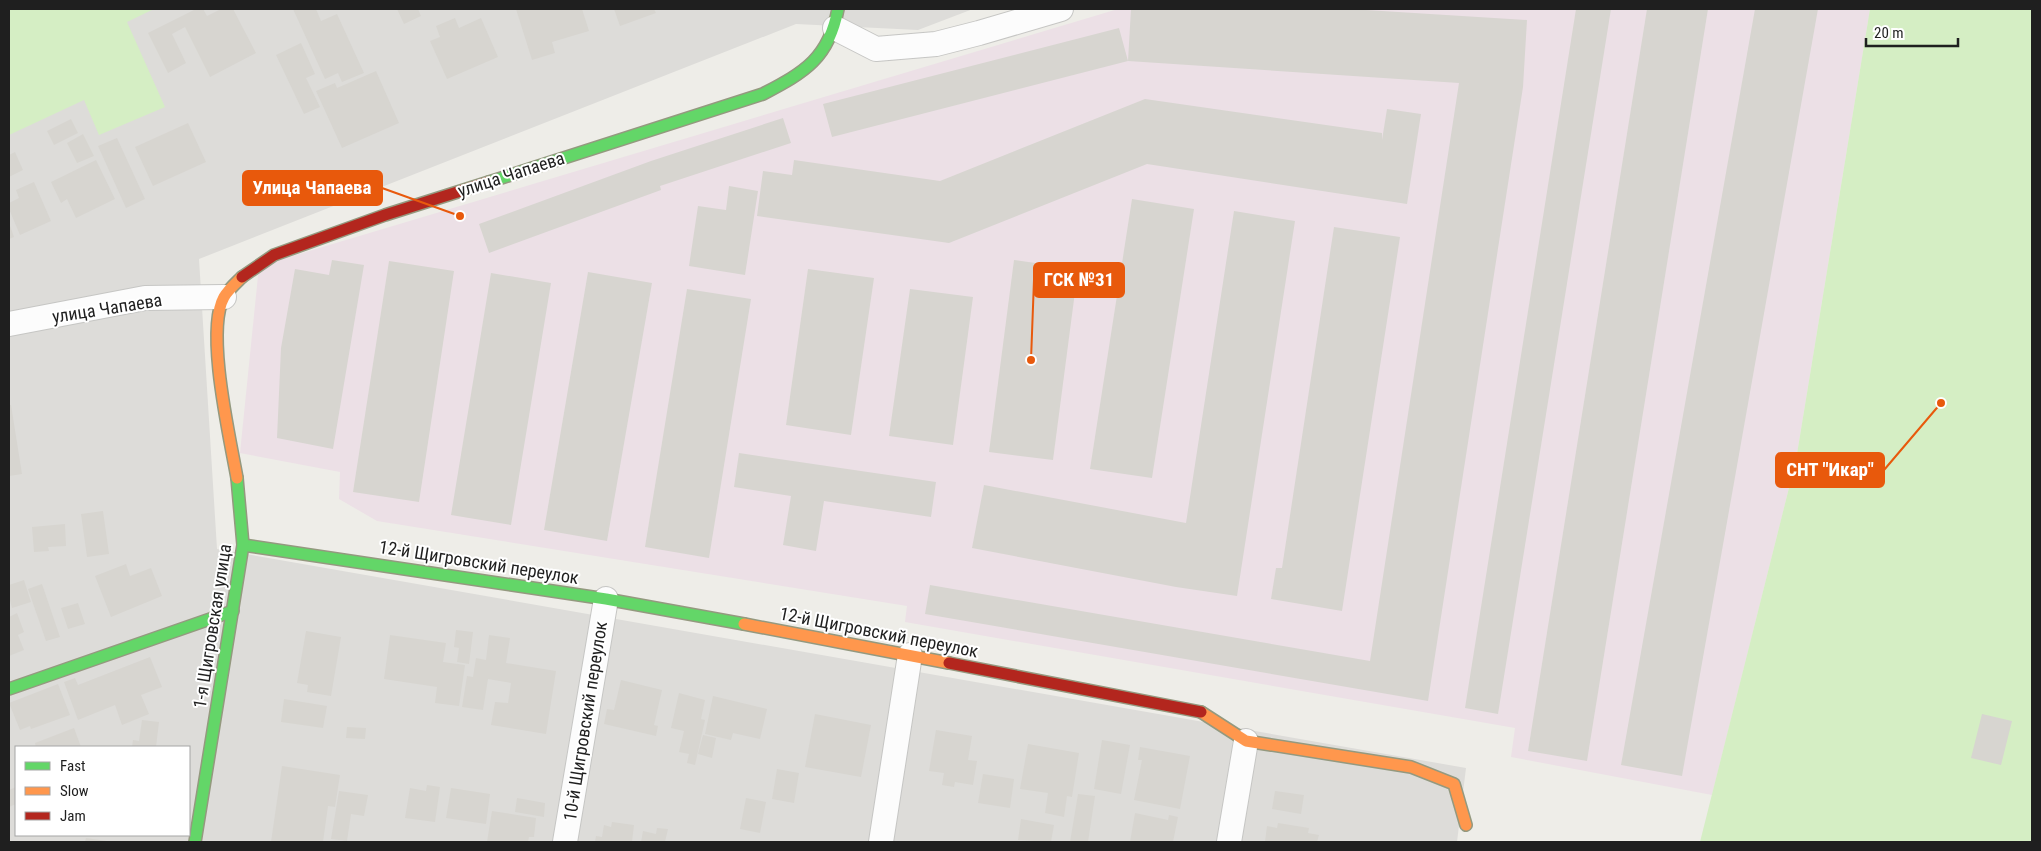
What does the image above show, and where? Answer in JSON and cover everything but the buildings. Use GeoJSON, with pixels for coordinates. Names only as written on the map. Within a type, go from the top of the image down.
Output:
{"type":"FeatureCollection","features":[{"type":"Feature","properties":{"kind":"street"},"geometry":{"type":"LineString","coordinates":[[837,18],[876,49],[936,44],[979,34],[1060,9]]}},
{"type":"Feature","properties":{"kind":"street","name":"улица Чапаева"},"geometry":{"type":"LineString","coordinates":[[9,324],[145,298],[224,297],[244,275],[274,255],[384,215],[763,94],[796,77],[813,64],[826,47],[837,18]]}},
{"type":"Feature","properties":{"kind":"street","name":"1-я Щигровская улица"},"geometry":{"type":"LineString","coordinates":[[195,842],[243,545],[239,491],[218,362],[217,320],[224,297]]}},
{"type":"Feature","properties":{"kind":"street","name":"12-й Щигровский переулок"},"geometry":{"type":"LineString","coordinates":[[243,545],[606,599],[910,655],[1202,712],[1246,741],[1411,766],[1454,784],[1466,825]]}},
{"type":"Feature","properties":{"kind":"street","name":"10-й Щигровский переулок"},"geometry":{"type":"LineString","coordinates":[[565,842],[606,599]]}},
{"type":"Feature","properties":{"kind":"street"},"geometry":{"type":"LineString","coordinates":[[9,689],[232,611]]}},
{"type":"Feature","properties":{"kind":"street"},"geometry":{"type":"LineString","coordinates":[[881,842],[910,655]]}},
{"type":"Feature","properties":{"kind":"street"},"geometry":{"type":"LineString","coordinates":[[1228,842],[1246,741]]}},
{"type":"Feature","properties":{"kind":"shaded area"},"geometry":{"type":"Polygon","coordinates":[[[9,9],[973,9],[918,30],[796,24],[199,259],[217,549],[1466,768],[1457,842],[9,842],[9,9]]]}},
{"type":"Feature","properties":{"kind":"shaded area"},"geometry":{"type":"Polygon","coordinates":[[[1118,9],[1870,9],[1796,460],[1712,795],[1511,757],[1515,728],[905,622],[907,606],[377,521],[339,499],[340,472],[240,453],[259,266],[1118,9]]]}},
{"type":"Feature","properties":{"kind":"green space"},"geometry":{"type":"Polygon","coordinates":[[[9,9],[154,9],[127,22],[165,107],[99,135],[84,100],[9,135],[9,9]]]}},
{"type":"Feature","properties":{"kind":"green space"},"geometry":{"type":"Polygon","coordinates":[[[1870,9],[2032,9],[2032,842],[1700,842],[1796,460],[1870,9]]]}},
{"type":"Feature","properties":{"kind":"traffic: fast"},"geometry":{"type":"LineString","coordinates":[[489,182],[763,94],[791,78],[813,62],[828,40],[838,9]]}},
{"type":"Feature","properties":{"kind":"traffic: fast"},"geometry":{"type":"LineString","coordinates":[[195,842],[243,545],[237,478]]}},
{"type":"Feature","properties":{"kind":"traffic: fast"},"geometry":{"type":"LineString","coordinates":[[243,545],[606,599],[744,624]]}},
{"type":"Feature","properties":{"kind":"traffic: fast"},"geometry":{"type":"LineString","coordinates":[[9,689],[233,611]]}},
{"type":"Feature","properties":{"kind":"traffic: slow"},"geometry":{"type":"LineString","coordinates":[[237,478],[221,385],[217,334],[219,313],[224,297],[242,277]]}},
{"type":"Feature","properties":{"kind":"traffic: slow"},"geometry":{"type":"LineString","coordinates":[[744,624],[949,663]]}},
{"type":"Feature","properties":{"kind":"traffic: slow"},"geometry":{"type":"LineString","coordinates":[[1201,712],[1246,741],[1411,767],[1454,784],[1466,825]]}},
{"type":"Feature","properties":{"kind":"traffic: jam"},"geometry":{"type":"LineString","coordinates":[[242,277],[274,255],[385,215],[489,182]]}},
{"type":"Feature","properties":{"kind":"traffic: jam"},"geometry":{"type":"LineString","coordinates":[[949,663],[1201,712]]}},
{"type":"Feature","properties":{"kind":"place","name":"Улица Чапаева"},"geometry":{"type":"Point","coordinates":[460,216]}},
{"type":"Feature","properties":{"kind":"place","name":"ГСК №31"},"geometry":{"type":"Point","coordinates":[1031,360]}},
{"type":"Feature","properties":{"kind":"place","name":"СНТ \"Икар\""},"geometry":{"type":"Point","coordinates":[1941,403]}}]}
